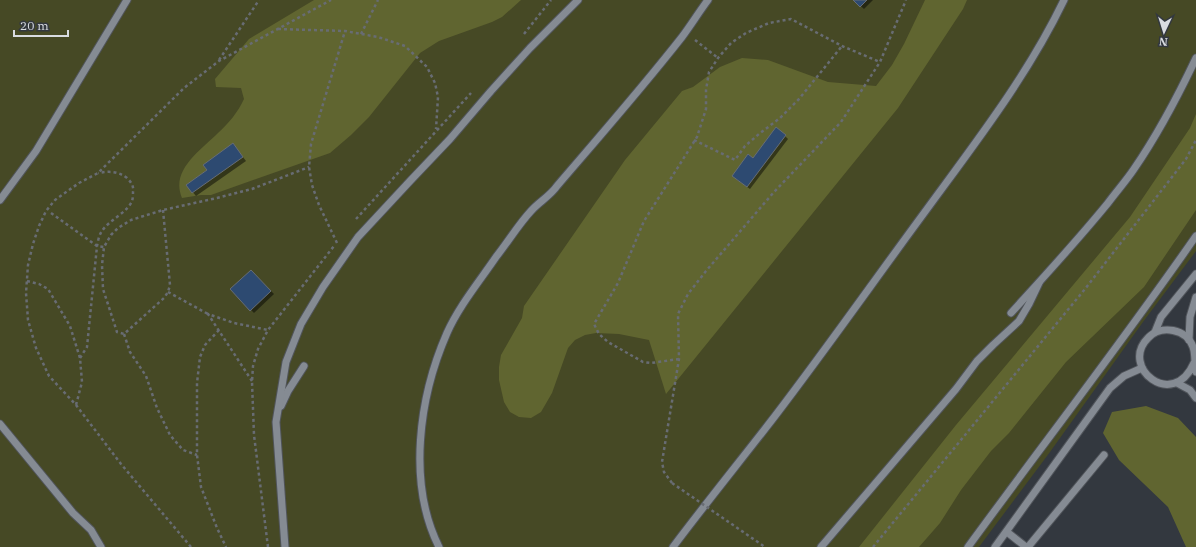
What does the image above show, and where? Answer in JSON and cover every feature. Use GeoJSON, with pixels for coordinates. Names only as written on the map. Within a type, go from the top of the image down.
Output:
{"type":"FeatureCollection","features":[{"type":"Feature","properties":{"kind":"street"},"geometry":{"type":"LineString","coordinates":[[0,200],[36,151],[127,0]]}},
{"type":"Feature","properties":{"kind":"street"},"geometry":{"type":"LineString","coordinates":[[285,547],[276,422],[286,362],[301,324],[323,287],[358,237],[450,139],[530,48],[578,0]]}},
{"type":"Feature","properties":{"kind":"street"},"geometry":{"type":"LineString","coordinates":[[439,547],[426,512],[420,459],[424,406],[436,360],[447,332],[474,288],[519,226],[531,211],[553,191],[646,81],[682,37],[708,0]]}},
{"type":"Feature","properties":{"kind":"street"},"geometry":{"type":"LineString","coordinates":[[673,547],[839,331],[987,127],[1028,66],[1051,28],[1064,0]]}},
{"type":"Feature","properties":{"kind":"street"},"geometry":{"type":"LineString","coordinates":[[1011,313],[1039,283],[1133,171],[1156,136],[1176,100],[1196,58]]}},
{"type":"Feature","properties":{"kind":"street"},"geometry":{"type":"LineString","coordinates":[[968,547],[1153,298],[1196,236]]}},
{"type":"Feature","properties":{"kind":"street"},"geometry":{"type":"LineString","coordinates":[[1155,332],[1161,317],[1196,274]]}},
{"type":"Feature","properties":{"kind":"street"},"geometry":{"type":"LineString","coordinates":[[821,547],[956,389],[977,361],[1019,322],[1039,283]]}},
{"type":"Feature","properties":{"kind":"street"},"geometry":{"type":"LineString","coordinates":[[1189,340],[1190,318],[1196,297]]}},
{"type":"Feature","properties":{"kind":"street"},"geometry":{"type":"LineString","coordinates":[[1169,330],[1177,331],[1189,340],[1195,355],[1191,372],[1185,379],[1177,383],[1160,384],[1146,375],[1140,360],[1142,348],[1148,337],[1155,332],[1169,330]]}},
{"type":"Feature","properties":{"kind":"street"},"geometry":{"type":"LineString","coordinates":[[1194,363],[1196,372]]}},
{"type":"Feature","properties":{"kind":"street"},"geometry":{"type":"LineString","coordinates":[[277,414],[304,366]]}},
{"type":"Feature","properties":{"kind":"street"},"geometry":{"type":"LineString","coordinates":[[995,547],[1110,388],[1124,376],[1142,368]]}},
{"type":"Feature","properties":{"kind":"street"},"geometry":{"type":"LineString","coordinates":[[1177,383],[1190,390],[1196,398]]}},
{"type":"Feature","properties":{"kind":"street"},"geometry":{"type":"LineString","coordinates":[[0,424],[73,513],[91,530],[101,547]]}},
{"type":"Feature","properties":{"kind":"street"},"geometry":{"type":"LineString","coordinates":[[1007,532],[1027,547],[1104,455]]}},
{"type":"Feature","properties":{"kind":"path"},"geometry":{"type":"LineString","coordinates":[[219,61],[258,0]]}},
{"type":"Feature","properties":{"kind":"path"},"geometry":{"type":"LineString","coordinates":[[191,547],[121,464],[76,405],[49,376],[36,348],[28,320],[26,293],[28,265],[33,244],[46,211],[55,200],[79,183],[98,173],[184,88],[219,61],[331,0]]}},
{"type":"Feature","properties":{"kind":"path"},"geometry":{"type":"LineString","coordinates":[[361,34],[378,0]]}},
{"type":"Feature","properties":{"kind":"path"},"geometry":{"type":"LineString","coordinates":[[522,38],[551,0]]}},
{"type":"Feature","properties":{"kind":"path"},"geometry":{"type":"LineString","coordinates":[[765,547],[672,483],[664,472],[662,462],[679,359],[678,314],[688,294],[706,271],[774,192],[841,122],[880,62],[906,0]]}},
{"type":"Feature","properties":{"kind":"path"},"geometry":{"type":"LineString","coordinates":[[679,359],[651,364],[642,362],[608,342],[599,334],[594,324],[618,283],[644,220],[696,137],[706,109],[706,90],[709,72],[718,58],[731,43],[746,33],[769,23],[791,19],[842,46],[880,62]]}},
{"type":"Feature","properties":{"kind":"path"},"geometry":{"type":"LineString","coordinates":[[278,29],[345,31],[378,37],[405,46],[427,67],[435,83],[438,98],[436,129]]}},
{"type":"Feature","properties":{"kind":"path"},"geometry":{"type":"LineString","coordinates":[[337,243],[319,205],[312,185],[309,167],[311,144],[345,31]]}},
{"type":"Feature","properties":{"kind":"path"},"geometry":{"type":"LineString","coordinates":[[692,38],[718,58]]}},
{"type":"Feature","properties":{"kind":"path"},"geometry":{"type":"LineString","coordinates":[[694,140],[735,160],[744,146],[780,118],[799,99],[842,46]]}},
{"type":"Feature","properties":{"kind":"path"},"geometry":{"type":"LineString","coordinates":[[357,217],[474,89]]}},
{"type":"Feature","properties":{"kind":"path"},"geometry":{"type":"LineString","coordinates":[[873,547],[1086,290],[1186,158],[1196,140]]}},
{"type":"Feature","properties":{"kind":"path"},"geometry":{"type":"LineString","coordinates":[[124,334],[117,332],[103,289],[102,264],[104,247],[118,228],[131,220],[163,210],[252,189],[309,167]]}},
{"type":"Feature","properties":{"kind":"path"},"geometry":{"type":"LineString","coordinates":[[80,358],[87,347],[97,246],[101,232],[128,207],[132,201],[134,188],[132,183],[127,178],[117,172],[109,171],[98,173]]}},
{"type":"Feature","properties":{"kind":"path"},"geometry":{"type":"LineString","coordinates":[[124,334],[164,298],[168,292],[170,285],[163,210]]}},
{"type":"Feature","properties":{"kind":"path"},"geometry":{"type":"LineString","coordinates":[[51,213],[97,246],[104,247]]}},
{"type":"Feature","properties":{"kind":"path"},"geometry":{"type":"LineString","coordinates":[[27,281],[39,284],[48,289],[70,326],[80,358],[82,382],[76,405]]}},
{"type":"Feature","properties":{"kind":"path"},"geometry":{"type":"LineString","coordinates":[[168,292],[208,314],[234,323],[268,330]]}},
{"type":"Feature","properties":{"kind":"path"},"geometry":{"type":"LineString","coordinates":[[208,314],[252,382]]}},
{"type":"Feature","properties":{"kind":"path"},"geometry":{"type":"LineString","coordinates":[[219,330],[205,345],[200,356],[197,383],[196,455],[201,487],[226,547]]}},
{"type":"Feature","properties":{"kind":"path"},"geometry":{"type":"LineString","coordinates":[[124,334],[130,352],[146,376],[157,408],[170,436],[183,450],[196,455]]}},
{"type":"Feature","properties":{"kind":"green space"},"geometry":{"type":"Polygon","coordinates":[[[0,0],[1196,0],[1196,251],[979,547],[0,547],[0,0]]]}},
{"type":"Feature","properties":{"kind":"green space"},"geometry":{"type":"Polygon","coordinates":[[[314,0],[521,0],[502,17],[439,41],[420,53],[369,117],[330,153],[211,195],[182,198],[179,188],[180,178],[189,161],[222,129],[239,108],[244,99],[241,88],[216,87],[215,79],[249,39],[314,0]]]}},
{"type":"Feature","properties":{"kind":"green space"},"geometry":{"type":"Polygon","coordinates":[[[925,0],[967,0],[963,9],[898,108],[666,394],[649,340],[619,334],[596,333],[585,335],[575,340],[568,348],[552,393],[541,412],[531,418],[519,417],[510,412],[504,402],[499,380],[499,367],[501,355],[522,318],[524,306],[625,160],[682,91],[693,87],[720,67],[742,58],[768,60],[828,82],[876,86],[892,65],[904,44],[925,0]]]}},
{"type":"Feature","properties":{"kind":"green space"},"geometry":{"type":"Polygon","coordinates":[[[1196,114],[1196,210],[1144,287],[1066,362],[1009,433],[991,451],[961,490],[940,523],[919,547],[859,547],[956,425],[1130,217],[1190,128],[1196,114]]]}},
{"type":"Feature","properties":{"kind":"green space"},"geometry":{"type":"Polygon","coordinates":[[[1146,406],[1178,418],[1196,437],[1196,547],[1186,547],[1168,507],[1119,460],[1103,433],[1112,412],[1146,406]]]}},
{"type":"Feature","properties":{"kind":"building"},"geometry":{"type":"Polygon","coordinates":[[[853,0],[867,0],[860,7],[853,0]]]}},
{"type":"Feature","properties":{"kind":"building"},"geometry":{"type":"Polygon","coordinates":[[[776,127],[786,135],[747,187],[732,176],[748,154],[753,158],[776,127]]]}},
{"type":"Feature","properties":{"kind":"building"},"geometry":{"type":"Polygon","coordinates":[[[233,143],[243,157],[192,193],[186,185],[207,170],[203,165],[233,143]]]}},
{"type":"Feature","properties":{"kind":"building"},"geometry":{"type":"Polygon","coordinates":[[[251,270],[271,291],[250,311],[230,289],[251,270]]]}}]}
